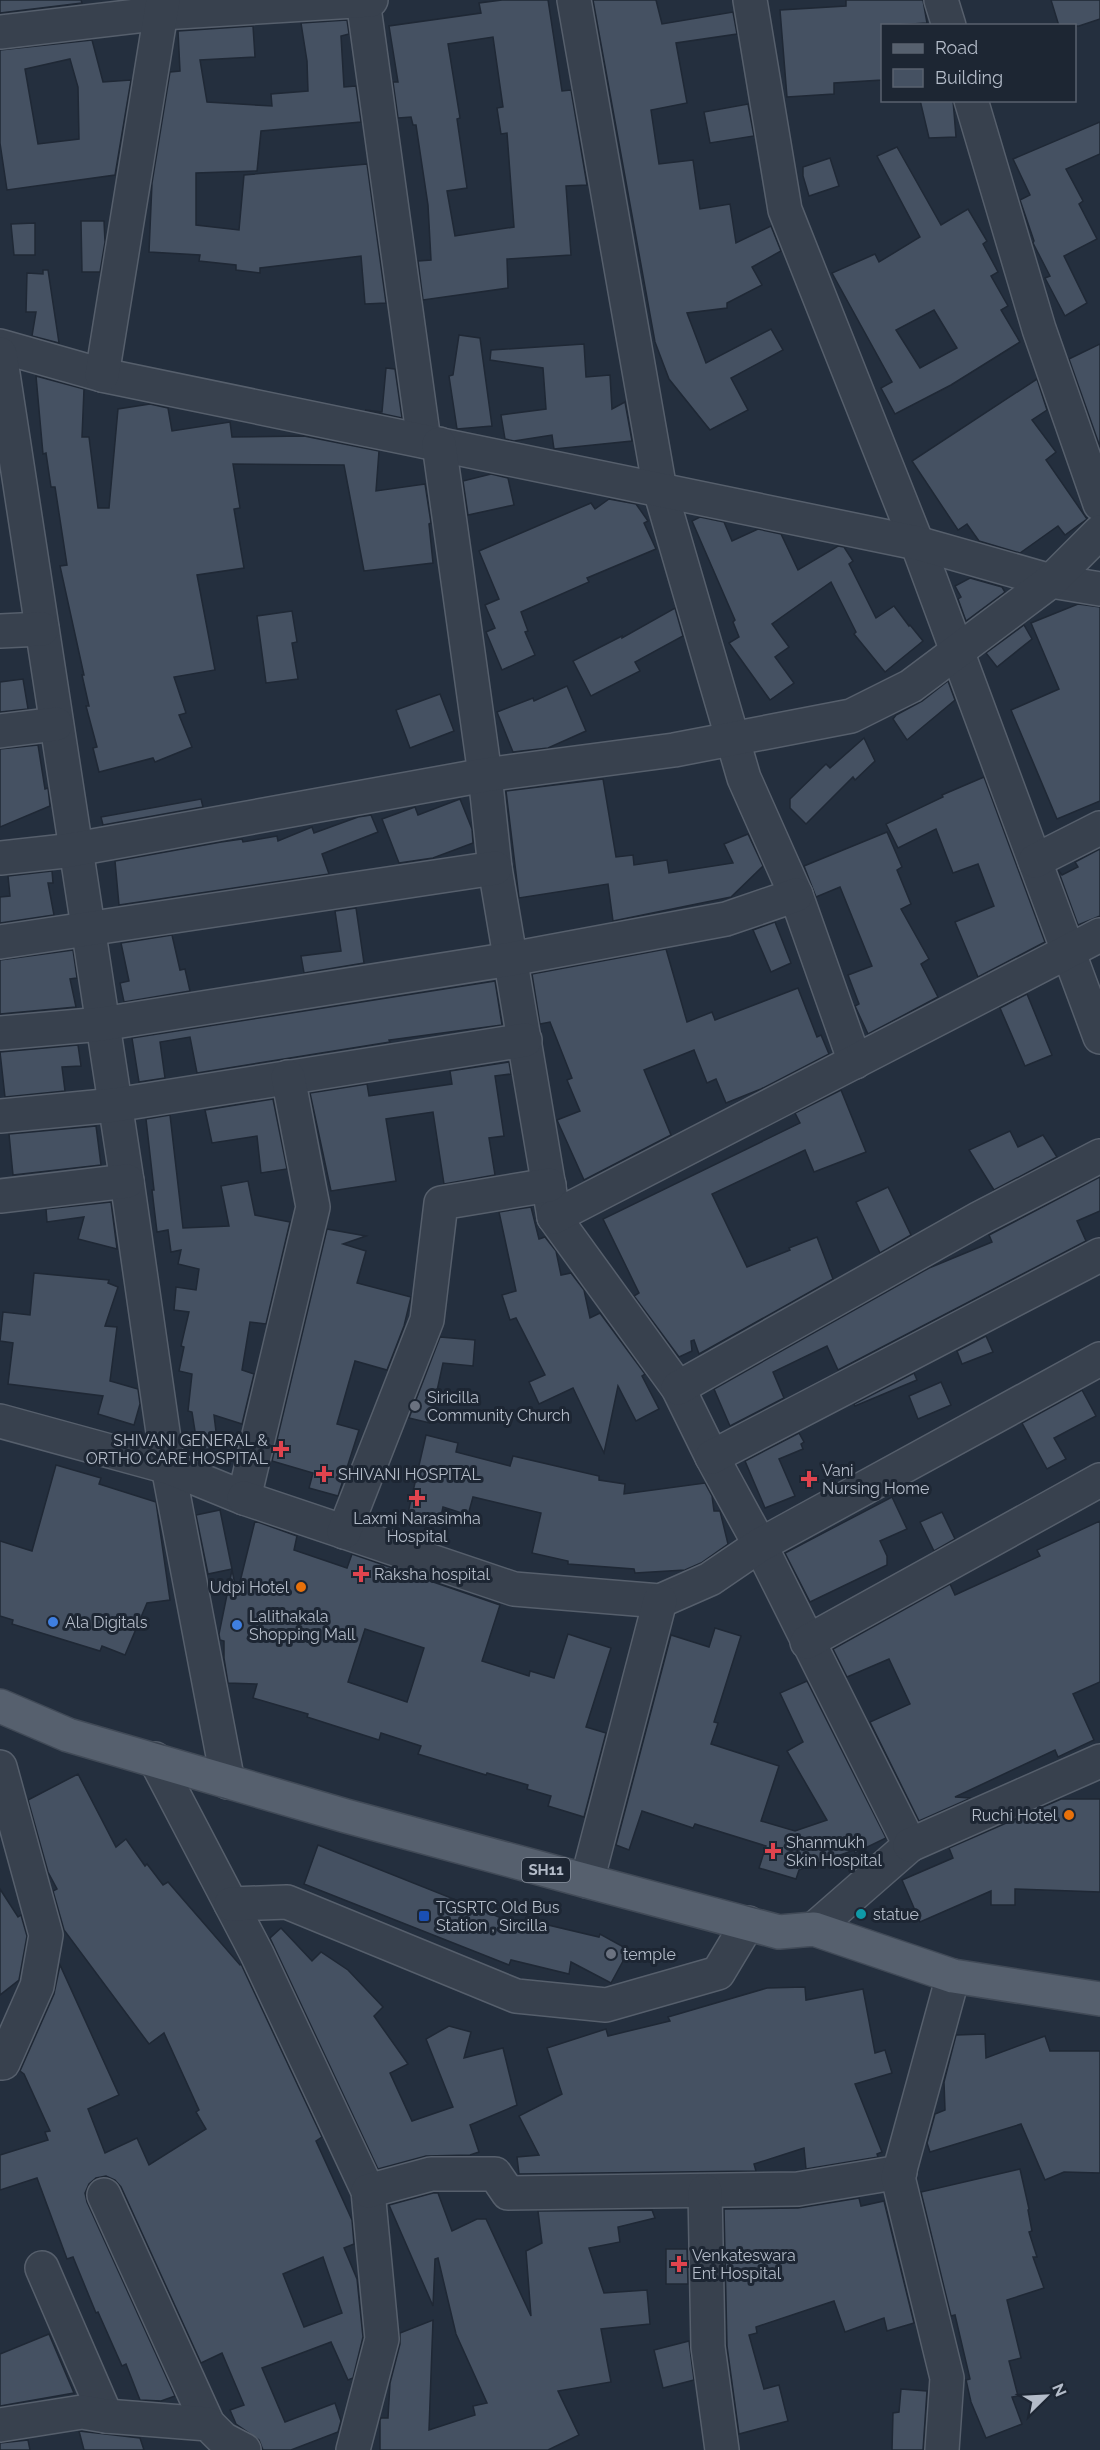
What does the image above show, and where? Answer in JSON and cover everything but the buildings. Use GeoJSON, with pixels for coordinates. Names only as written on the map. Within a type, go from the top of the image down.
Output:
{"type":"FeatureCollection","features":[{"type":"Feature","properties":{"kind":"main road","name":"SH11"},"geometry":{"type":"LineString","coordinates":[[0,1706],[68,1735],[358,1820],[587,1881],[780,1932],[814,1929],[953,1976],[1100,1999]]}},
{"type":"Feature","properties":{"kind":"street"},"geometry":{"type":"LineString","coordinates":[[0,32],[162,7],[366,0],[431,443],[485,775],[495,868],[551,1201],[678,1388],[712,1457],[760,1545],[910,1845]]}},
{"type":"Feature","properties":{"kind":"street"},"geometry":{"type":"LineString","coordinates":[[574,0],[660,490],[744,778],[796,895],[855,1062]]}},
{"type":"Feature","properties":{"kind":"street"},"geometry":{"type":"LineString","coordinates":[[750,0],[785,210],[917,543],[1100,1037]]}},
{"type":"Feature","properties":{"kind":"street"},"geometry":{"type":"LineString","coordinates":[[941,0],[948,24]]}},
{"type":"Feature","properties":{"kind":"street"},"geometry":{"type":"LineString","coordinates":[[102,375],[162,7]]}},
{"type":"Feature","properties":{"kind":"street"},"geometry":{"type":"LineString","coordinates":[[972,102],[1039,329],[1100,504]]}},
{"type":"Feature","properties":{"kind":"street"},"geometry":{"type":"LineString","coordinates":[[0,346],[102,375],[917,543],[1051,581],[1100,589]]}},
{"type":"Feature","properties":{"kind":"street"},"geometry":{"type":"LineString","coordinates":[[0,354],[13,529],[42,628],[127,1181],[168,1467],[228,1782]]}},
{"type":"Feature","properties":{"kind":"street"},"geometry":{"type":"LineString","coordinates":[[0,858],[76,849],[485,775],[674,750],[851,716],[911,686],[1051,581],[1100,532]]}},
{"type":"Feature","properties":{"kind":"street"},"geometry":{"type":"LineString","coordinates":[[0,631],[42,628]]}},
{"type":"Feature","properties":{"kind":"street"},"geometry":{"type":"LineString","coordinates":[[0,731],[56,724]]}},
{"type":"Feature","properties":{"kind":"street"},"geometry":{"type":"LineString","coordinates":[[1035,861],[1100,828]]}},
{"type":"Feature","properties":{"kind":"street"},"geometry":{"type":"LineString","coordinates":[[0,942],[495,868]]}},
{"type":"Feature","properties":{"kind":"street"},"geometry":{"type":"LineString","coordinates":[[0,1033],[102,1024],[511,958],[726,919],[796,895]]}},
{"type":"Feature","properties":{"kind":"street"},"geometry":{"type":"LineString","coordinates":[[344,1532],[427,1320],[441,1203],[551,1201],[855,1062],[1100,936]]}},
{"type":"Feature","properties":{"kind":"street"},"geometry":{"type":"LineString","coordinates":[[0,1116],[114,1105],[525,1040]]}},
{"type":"Feature","properties":{"kind":"street"},"geometry":{"type":"LineString","coordinates":[[244,1498],[313,1207],[288,1077]]}},
{"type":"Feature","properties":{"kind":"street"},"geometry":{"type":"LineString","coordinates":[[678,1388],[980,1218],[1100,1156]]}},
{"type":"Feature","properties":{"kind":"street"},"geometry":{"type":"LineString","coordinates":[[0,1196],[127,1181]]}},
{"type":"Feature","properties":{"kind":"street"},"geometry":{"type":"LineString","coordinates":[[712,1457],[1100,1255]]}},
{"type":"Feature","properties":{"kind":"street"},"geometry":{"type":"LineString","coordinates":[[0,1421],[168,1467],[244,1498],[514,1589],[660,1601],[710,1579],[760,1545],[1100,1359]]}},
{"type":"Feature","properties":{"kind":"street"},"geometry":{"type":"LineString","coordinates":[[807,1642],[1100,1480]]}},
{"type":"Feature","properties":{"kind":"street"},"geometry":{"type":"LineString","coordinates":[[587,1881],[660,1601]]}},
{"type":"Feature","properties":{"kind":"street"},"geometry":{"type":"LineString","coordinates":[[155,1759],[257,1954],[368,2191],[382,2339],[353,2450]]}},
{"type":"Feature","properties":{"kind":"street"},"geometry":{"type":"LineString","coordinates":[[814,1929],[910,1845],[1100,1761]]}},
{"type":"Feature","properties":{"kind":"street"},"geometry":{"type":"LineString","coordinates":[[0,1767],[46,1935],[37,1986],[3,2063],[0,2064]]}},
{"type":"Feature","properties":{"kind":"street"},"geometry":{"type":"LineString","coordinates":[[231,1904],[286,1902],[516,1996],[606,2005],[718,1973],[748,1923]]}},
{"type":"Feature","properties":{"kind":"street"},"geometry":{"type":"LineString","coordinates":[[942,2450],[947,2378],[898,2177],[953,1976]]}},
{"type":"Feature","properties":{"kind":"street"},"geometry":{"type":"LineString","coordinates":[[368,2191],[431,2174],[495,2174],[508,2193],[798,2189],[900,2172]]}},
{"type":"Feature","properties":{"kind":"street"},"geometry":{"type":"LineString","coordinates":[[705,2191],[708,2347],[722,2450]]}},
{"type":"Feature","properties":{"kind":"street"},"geometry":{"type":"LineString","coordinates":[[104,2195],[208,2424],[223,2439],[244,2450]]}},
{"type":"Feature","properties":{"kind":"street"},"geometry":{"type":"LineString","coordinates":[[42,2268],[106,2416]]}},
{"type":"Feature","properties":{"kind":"street"},"geometry":{"type":"LineString","coordinates":[[0,2425],[82,2412],[208,2424]]}},
{"type":"Feature","properties":{"kind":"place","name":"Siricilla Community Church"},"geometry":{"type":"Point","coordinates":[415,1406]}},
{"type":"Feature","properties":{"kind":"place","name":"SHIVANI GENERAL & ORTHO CARE HOSPITAL"},"geometry":{"type":"Point","coordinates":[281,1449]}},
{"type":"Feature","properties":{"kind":"place","name":"SHIVANI HOSPITAL"},"geometry":{"type":"Point","coordinates":[324,1474]}},
{"type":"Feature","properties":{"kind":"place","name":"Vani Nursing Home"},"geometry":{"type":"Point","coordinates":[809,1479]}},
{"type":"Feature","properties":{"kind":"place","name":"Laxmi Narasimha Hospital"},"geometry":{"type":"Point","coordinates":[417,1498]}},
{"type":"Feature","properties":{"kind":"place","name":"Raksha hospital"},"geometry":{"type":"Point","coordinates":[361,1574]}},
{"type":"Feature","properties":{"kind":"place","name":"Udpi Hotel"},"geometry":{"type":"Point","coordinates":[301,1587]}},
{"type":"Feature","properties":{"kind":"place","name":"Ala Digitals"},"geometry":{"type":"Point","coordinates":[53,1622]}},
{"type":"Feature","properties":{"kind":"place","name":"Lalithakala Shopping Mall"},"geometry":{"type":"Point","coordinates":[237,1625]}},
{"type":"Feature","properties":{"kind":"place","name":"Ruchi Hotel"},"geometry":{"type":"Point","coordinates":[1069,1815]}},
{"type":"Feature","properties":{"kind":"place","name":"Shanmukh Skin Hospital"},"geometry":{"type":"Point","coordinates":[773,1851]}},
{"type":"Feature","properties":{"kind":"place","name":"statue"},"geometry":{"type":"Point","coordinates":[861,1914]}},
{"type":"Feature","properties":{"kind":"place","name":"TGSRTC Old Bus Station , Sircilla"},"geometry":{"type":"Point","coordinates":[424,1916]}},
{"type":"Feature","properties":{"kind":"place","name":"temple"},"geometry":{"type":"Point","coordinates":[611,1954]}},
{"type":"Feature","properties":{"kind":"place","name":"Venkateswara Ent Hospital"},"geometry":{"type":"Point","coordinates":[679,2264]}}]}
